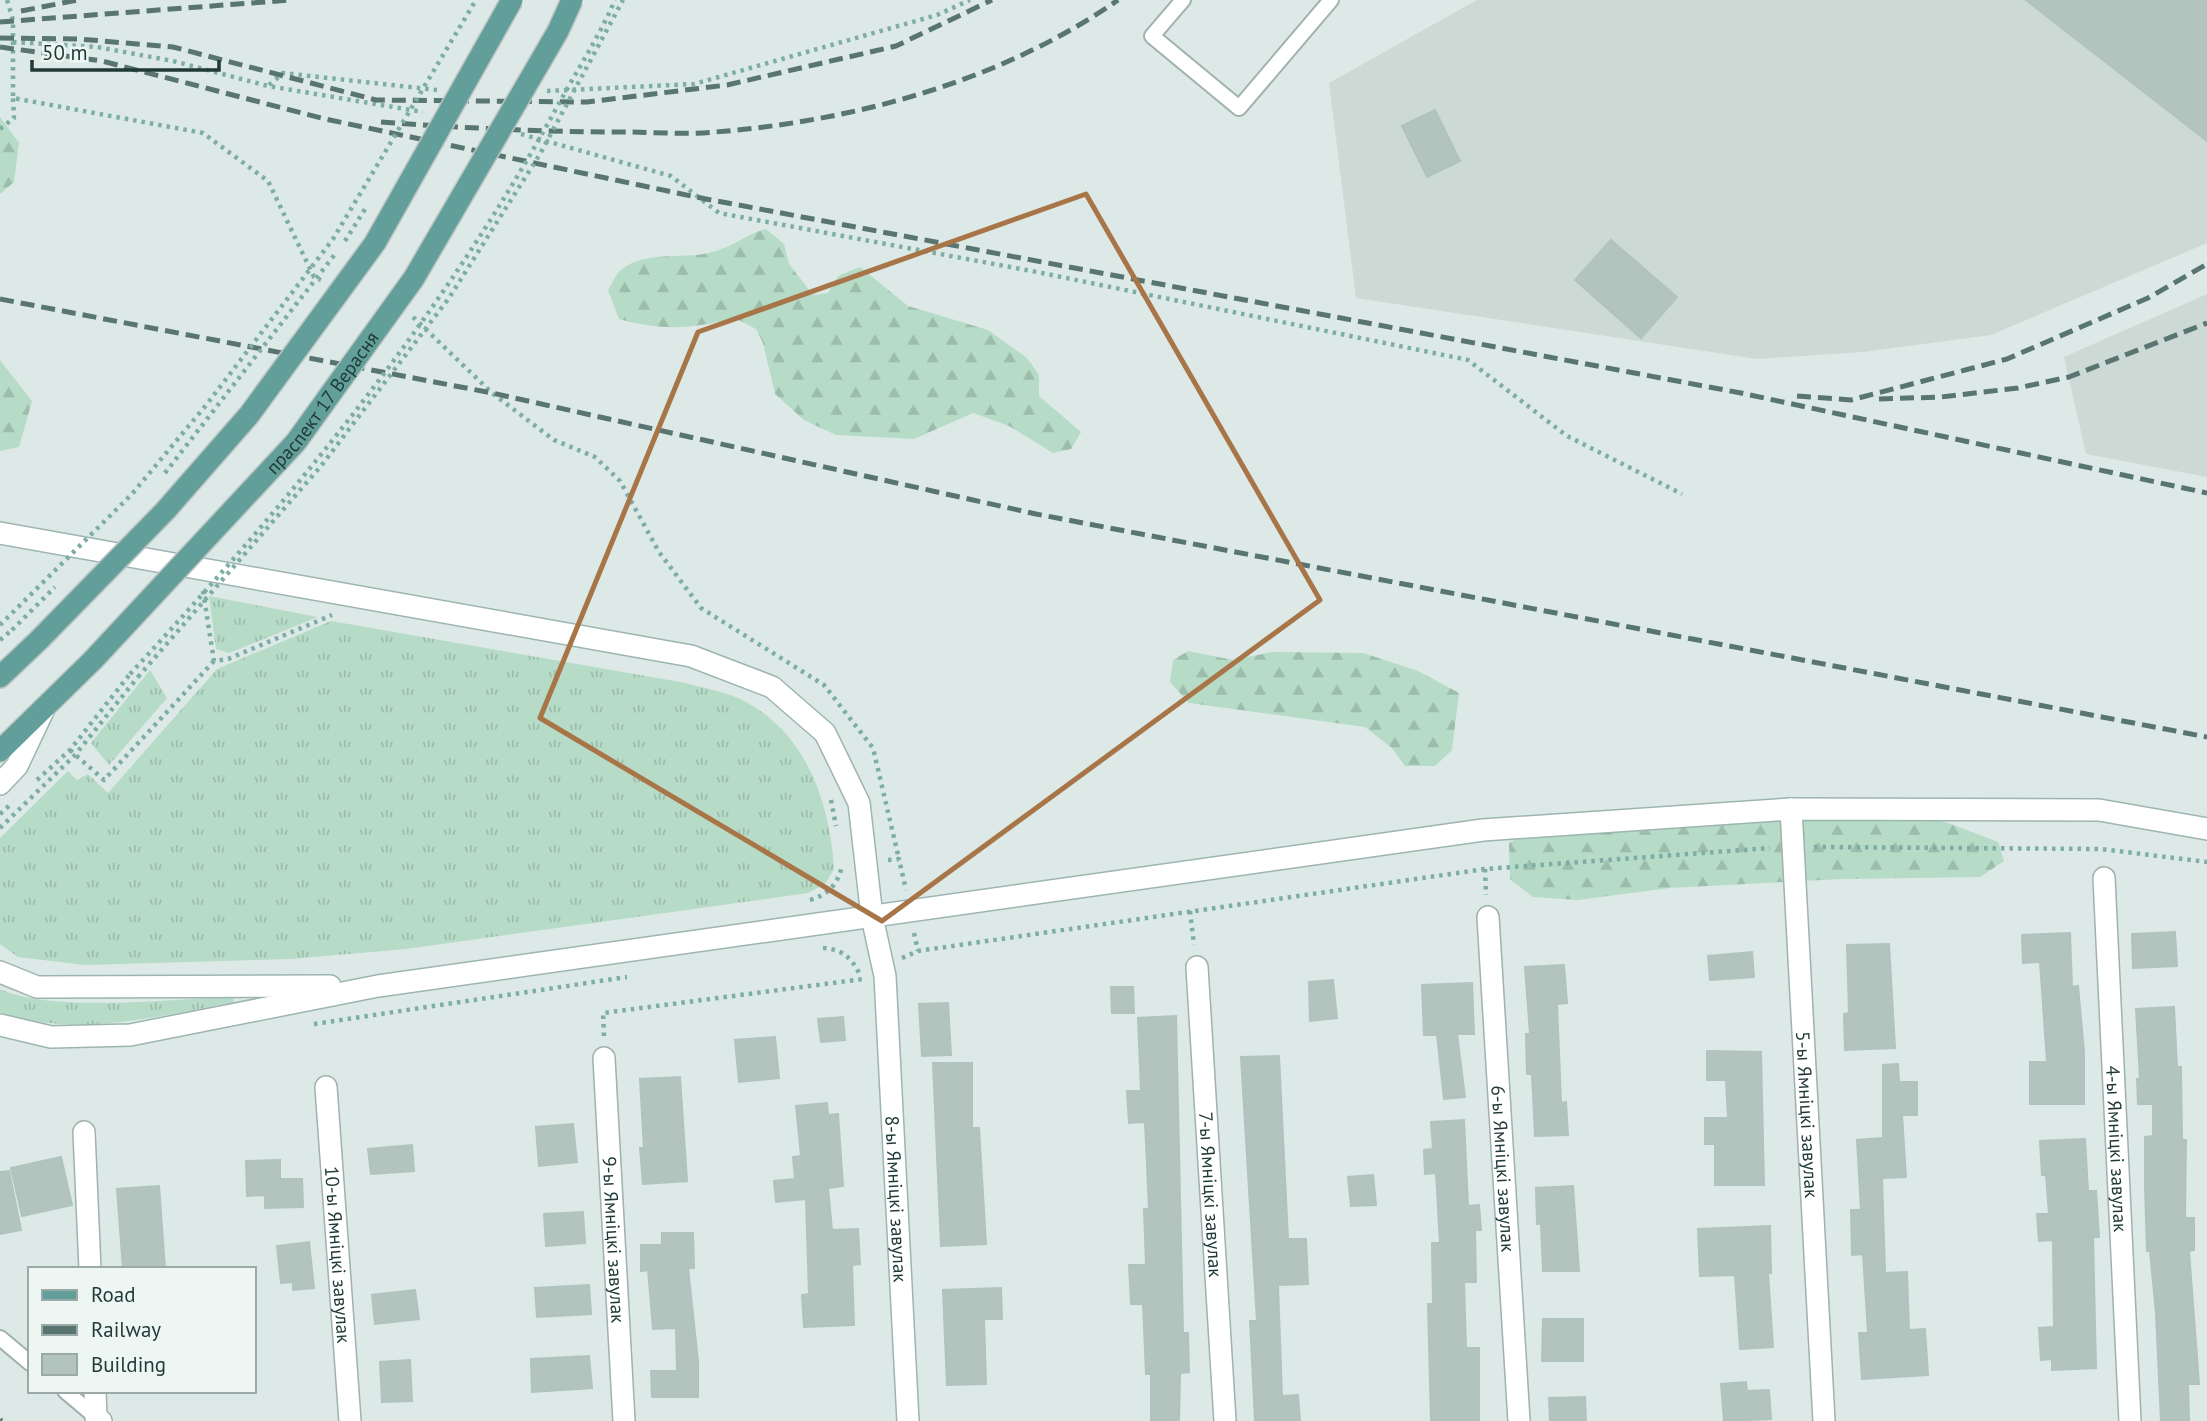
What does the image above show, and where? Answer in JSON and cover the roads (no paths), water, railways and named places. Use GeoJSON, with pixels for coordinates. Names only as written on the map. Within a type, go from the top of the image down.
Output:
{"type":"FeatureCollection","features":[{"type":"Feature","properties":{"kind":"main road"},"geometry":{"type":"LineString","coordinates":[[0,677],[166,510],[249,415],[374,243],[512,0]]}},
{"type":"Feature","properties":{"kind":"main road","name":"праспект 17 Верасня"},"geometry":{"type":"LineString","coordinates":[[0,751],[93,660],[304,431],[414,278],[558,30],[572,0]]}},
{"type":"Feature","properties":{"kind":"main road","name":"8-ы Ямніцкі завулак"},"geometry":{"type":"LineString","coordinates":[[0,533],[691,656],[772,687],[825,733],[859,803],[872,917],[885,976],[908,1421]]}},
{"type":"Feature","properties":{"kind":"main road"},"geometry":{"type":"LineString","coordinates":[[0,784],[17,766],[43,711]]}},
{"type":"Feature","properties":{"kind":"main road"},"geometry":{"type":"LineString","coordinates":[[0,1025],[51,1037],[130,1035],[378,986],[1483,830],[1791,809],[2099,810],[2207,829]]}},
{"type":"Feature","properties":{"kind":"main road","name":"5-ы Ямніцкі завулак"},"geometry":{"type":"LineString","coordinates":[[1791,809],[1824,1421]]}},
{"type":"Feature","properties":{"kind":"main road","name":"4-ы Ямніцкі завулак"},"geometry":{"type":"LineString","coordinates":[[2104,878],[2130,1421]]}},
{"type":"Feature","properties":{"kind":"main road","name":"6-ы Ямніцкі завулак"},"geometry":{"type":"LineString","coordinates":[[1488,917],[1519,1421]]}},
{"type":"Feature","properties":{"kind":"main road","name":"7-ы Ямніцкі завулак"},"geometry":{"type":"LineString","coordinates":[[1197,967],[1225,1421]]}},
{"type":"Feature","properties":{"kind":"main road"},"geometry":{"type":"LineString","coordinates":[[0,972],[37,987],[378,986]]}},
{"type":"Feature","properties":{"kind":"main road","name":"9-ы Ямніцкі завулак"},"geometry":{"type":"LineString","coordinates":[[604,1058],[624,1421]]}},
{"type":"Feature","properties":{"kind":"main road","name":"10-ы Ямніцкі завулак"},"geometry":{"type":"LineString","coordinates":[[326,1087],[350,1421]]}},
{"type":"Feature","properties":{"kind":"main road"},"geometry":{"type":"LineString","coordinates":[[84,1132],[90,1267]]}},
{"type":"Feature","properties":{"kind":"main road"},"geometry":{"type":"LineString","coordinates":[[95,1393],[99,1419]]}},
{"type":"Feature","properties":{"kind":"lane"},"geometry":{"type":"LineString","coordinates":[[1183,0],[1152,36],[1239,108],[1331,0]]}},
{"type":"Feature","properties":{"kind":"lane"},"geometry":{"type":"LineString","coordinates":[[0,1338],[28,1361]]}},
{"type":"Feature","properties":{"kind":"lane"},"geometry":{"type":"LineString","coordinates":[[67,1393],[99,1419]]}},
{"type":"Feature","properties":{"kind":"railway"},"geometry":{"type":"LineString","coordinates":[[21,11],[78,0]]}},
{"type":"Feature","properties":{"kind":"railway"},"geometry":{"type":"LineString","coordinates":[[0,22],[291,0]]}},
{"type":"Feature","properties":{"kind":"railway"},"geometry":{"type":"LineString","coordinates":[[0,38],[79,39],[173,47],[376,100],[587,102],[727,85],[896,46],[992,0]]}},
{"type":"Feature","properties":{"kind":"railway"},"geometry":{"type":"LineString","coordinates":[[381,122],[473,128],[692,133],[821,118],[926,92],[976,74],[1026,53],[1118,0]]}},
{"type":"Feature","properties":{"kind":"railway"},"geometry":{"type":"LineString","coordinates":[[0,47],[102,61],[325,119],[701,198],[1741,393],[2207,493]]}},
{"type":"Feature","properties":{"kind":"railway"},"geometry":{"type":"LineString","coordinates":[[1797,396],[1851,400],[2007,359],[2148,298],[2207,264]]}},
{"type":"Feature","properties":{"kind":"railway"},"geometry":{"type":"LineString","coordinates":[[0,299],[492,393],[1036,514],[2207,737]]}},
{"type":"Feature","properties":{"kind":"railway"},"geometry":{"type":"LineString","coordinates":[[1879,399],[1941,397],[2018,388],[2069,377],[2207,323]]}}]}
